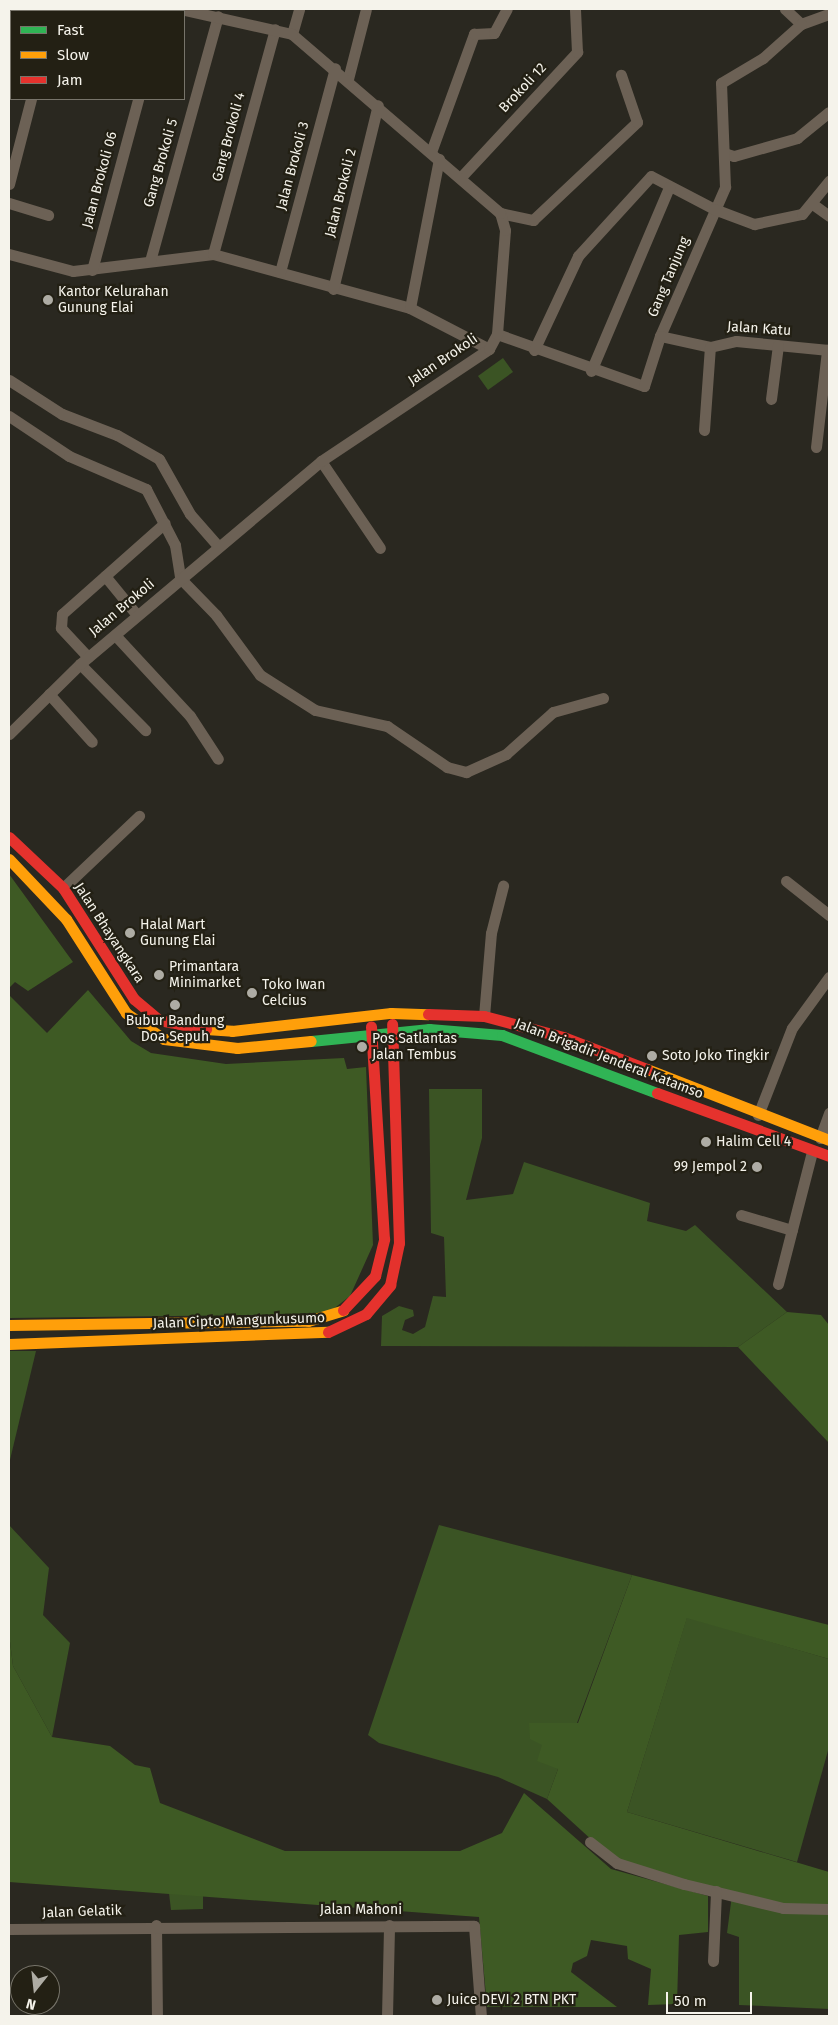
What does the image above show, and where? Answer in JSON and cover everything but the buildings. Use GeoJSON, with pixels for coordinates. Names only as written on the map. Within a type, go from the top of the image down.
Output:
{"type":"FeatureCollection","features":[{"type":"Feature","properties":{"kind":"main road","name":"Jalan Bhayangkara"},"geometry":{"type":"LineString","coordinates":[[9,837],[63,888],[134,999],[159,1020],[179,1027],[232,1031],[372,1017]]}},
{"type":"Feature","properties":{"kind":"main road","name":"Jalan Bhayangkara"},"geometry":{"type":"LineString","coordinates":[[9,860],[66,919],[126,1013],[164,1039],[185,1045],[237,1048],[371,1036]]}},
{"type":"Feature","properties":{"kind":"main road","name":"Jalan Cipto Mangunkusumo"},"geometry":{"type":"LineString","coordinates":[[9,1344],[323,1335],[366,1314],[390,1285],[399,1243],[391,1013]]}},
{"type":"Feature","properties":{"kind":"main road","name":"Jalan Brigadir Jenderal Katamso"},"geometry":{"type":"LineString","coordinates":[[372,1017],[391,1013],[484,1016],[555,1034],[758,1115],[825,1139]]}},
{"type":"Feature","properties":{"kind":"main road","name":"Jalan Cipto Mangunkusumo"},"geometry":{"type":"LineString","coordinates":[[9,1325],[284,1322],[344,1310],[375,1276],[384,1239],[371,1036],[372,1017]]}},
{"type":"Feature","properties":{"kind":"main road","name":"Jalan Brigadir Jenderal Katamso"},"geometry":{"type":"LineString","coordinates":[[371,1036],[429,1029],[502,1035],[812,1152],[829,1156]]}},
{"type":"Feature","properties":{"kind":"main road"},"geometry":{"type":"LineString","coordinates":[[704,1111],[710,1096]]}},
{"type":"Feature","properties":{"kind":"street"},"geometry":{"type":"LineString","coordinates":[[180,9],[275,28],[292,34],[348,79],[500,213],[533,220],[637,122],[621,76]]}},
{"type":"Feature","properties":{"kind":"street"},"geometry":{"type":"LineString","coordinates":[[292,34],[299,9]]}},
{"type":"Feature","properties":{"kind":"street"},"geometry":{"type":"LineString","coordinates":[[348,79],[366,9]]}},
{"type":"Feature","properties":{"kind":"street"},"geometry":{"type":"LineString","coordinates":[[410,308],[435,155],[474,34],[494,33],[507,9]]}},
{"type":"Feature","properties":{"kind":"street","name":"Brokoli 12"},"geometry":{"type":"LineString","coordinates":[[461,177],[577,52],[575,9]]}},
{"type":"Feature","properties":{"kind":"street"},"geometry":{"type":"LineString","coordinates":[[785,9],[801,24]]}},
{"type":"Feature","properties":{"kind":"street"},"geometry":{"type":"LineString","coordinates":[[829,14],[801,24],[763,58],[721,83],[724,153],[734,156],[797,138],[829,112]]}},
{"type":"Feature","properties":{"kind":"street","name":"Gang Brokoli 5"},"geometry":{"type":"LineString","coordinates":[[150,261],[218,16]]}},
{"type":"Feature","properties":{"kind":"street","name":"Gang Brokoli 4"},"geometry":{"type":"LineString","coordinates":[[213,254],[275,28]]}},
{"type":"Feature","properties":{"kind":"street","name":"Jalan Brokoli 3"},"geometry":{"type":"LineString","coordinates":[[280,272],[335,68]]}},
{"type":"Feature","properties":{"kind":"street"},"geometry":{"type":"LineString","coordinates":[[9,184],[32,100]]}},
{"type":"Feature","properties":{"kind":"street","name":"Jalan Brokoli 06"},"geometry":{"type":"LineString","coordinates":[[92,270],[138,100]]}},
{"type":"Feature","properties":{"kind":"street","name":"Jalan Brokoli 2"},"geometry":{"type":"LineString","coordinates":[[333,289],[378,105]]}},
{"type":"Feature","properties":{"kind":"street","name":"Gang Tanjung"},"geometry":{"type":"LineString","coordinates":[[591,371],[644,386],[660,336],[725,184],[724,153]]}},
{"type":"Feature","properties":{"kind":"street"},"geometry":{"type":"LineString","coordinates":[[534,350],[582,250],[651,176],[660,177],[668,188],[716,204],[744,222],[764,224],[802,214],[814,205],[829,182]]}},
{"type":"Feature","properties":{"kind":"street"},"geometry":{"type":"LineString","coordinates":[[497,334],[591,371],[668,188]]}},
{"type":"Feature","properties":{"kind":"street"},"geometry":{"type":"LineString","coordinates":[[9,203],[48,215]]}},
{"type":"Feature","properties":{"kind":"street"},"geometry":{"type":"LineString","coordinates":[[814,205],[829,216]]}},
{"type":"Feature","properties":{"kind":"street","name":"Jalan Brokoli"},"geometry":{"type":"LineString","coordinates":[[9,734],[84,661],[214,549],[321,461],[489,349],[497,334],[505,230],[500,213]]}},
{"type":"Feature","properties":{"kind":"street"},"geometry":{"type":"LineString","coordinates":[[9,254],[60,270],[92,270],[213,254],[333,289],[410,308],[489,349]]}},
{"type":"Feature","properties":{"kind":"street","name":"Jalan Katu"},"geometry":{"type":"LineString","coordinates":[[660,336],[710,347],[721,341],[828,350]]}},
{"type":"Feature","properties":{"kind":"street"},"geometry":{"type":"LineString","coordinates":[[771,399],[778,345]]}},
{"type":"Feature","properties":{"kind":"street"},"geometry":{"type":"LineString","coordinates":[[704,430],[710,347]]}},
{"type":"Feature","properties":{"kind":"street"},"geometry":{"type":"LineString","coordinates":[[816,447],[828,350]]}},
{"type":"Feature","properties":{"kind":"street"},"geometry":{"type":"LineString","coordinates":[[9,380],[62,414],[117,436],[158,459],[194,520],[214,549]]}},
{"type":"Feature","properties":{"kind":"street"},"geometry":{"type":"LineString","coordinates":[[9,416],[69,456],[146,489],[175,544],[180,578],[272,684],[326,714],[387,726],[438,762],[459,771],[482,768],[506,754],[553,712],[603,698]]}},
{"type":"Feature","properties":{"kind":"street"},"geometry":{"type":"LineString","coordinates":[[321,461],[380,548]]}},
{"type":"Feature","properties":{"kind":"street"},"geometry":{"type":"LineString","coordinates":[[146,730],[84,661],[61,628],[60,618],[104,576],[165,523]]}},
{"type":"Feature","properties":{"kind":"street"},"geometry":{"type":"LineString","coordinates":[[104,576],[137,615]]}},
{"type":"Feature","properties":{"kind":"street"},"geometry":{"type":"LineString","coordinates":[[115,634],[190,716],[218,759]]}},
{"type":"Feature","properties":{"kind":"street"},"geometry":{"type":"LineString","coordinates":[[50,694],[92,742]]}},
{"type":"Feature","properties":{"kind":"street"},"geometry":{"type":"LineString","coordinates":[[63,888],[139,816]]}},
{"type":"Feature","properties":{"kind":"street"},"geometry":{"type":"LineString","coordinates":[[786,881],[829,915]]}},
{"type":"Feature","properties":{"kind":"street"},"geometry":{"type":"LineString","coordinates":[[484,1016],[491,933],[503,886]]}},
{"type":"Feature","properties":{"kind":"street"},"geometry":{"type":"LineString","coordinates":[[758,1115],[792,1028],[829,977]]}},
{"type":"Feature","properties":{"kind":"street"},"geometry":{"type":"LineString","coordinates":[[825,1139],[829,1113]]}},
{"type":"Feature","properties":{"kind":"street"},"geometry":{"type":"LineString","coordinates":[[778,1284],[812,1152]]}},
{"type":"Feature","properties":{"kind":"street"},"geometry":{"type":"LineString","coordinates":[[741,1215],[792,1230]]}},
{"type":"Feature","properties":{"kind":"street"},"geometry":{"type":"LineString","coordinates":[[590,1842],[617,1863],[716,1891],[783,1908],[829,1909]]}},
{"type":"Feature","properties":{"kind":"street"},"geometry":{"type":"LineString","coordinates":[[713,1961],[716,1891]]}},
{"type":"Feature","properties":{"kind":"street"},"geometry":{"type":"LineString","coordinates":[[156,1925],[157,2016]]}},
{"type":"Feature","properties":{"kind":"street","name":"Jalan Mahoni"},"geometry":{"type":"LineString","coordinates":[[156,1925],[477,1927],[481,2016]]}},
{"type":"Feature","properties":{"kind":"street","name":"Jalan Gelatik"},"geometry":{"type":"LineString","coordinates":[[9,1929],[156,1925]]}},
{"type":"Feature","properties":{"kind":"street"},"geometry":{"type":"LineString","coordinates":[[387,2016],[388,1925]]}},
{"type":"Feature","properties":{"kind":"street"},"geometry":{"type":"LineString","coordinates":[[377,2016],[393,2016]]}},
{"type":"Feature","properties":{"kind":"green space"},"geometry":{"type":"Polygon","coordinates":[[[503,358],[513,372],[488,390],[478,376],[503,358]]]}},
{"type":"Feature","properties":{"kind":"green space"},"geometry":{"type":"Polygon","coordinates":[[[9,874],[73,962],[28,991],[15,982],[9,988],[9,874]]]}},
{"type":"Feature","properties":{"kind":"green space"},"geometry":{"type":"Polygon","coordinates":[[[88,990],[131,1041],[151,1053],[226,1064],[344,1058],[347,1069],[366,1067],[373,1245],[350,1296],[327,1314],[9,1318],[9,995],[47,1033],[88,990]]]}},
{"type":"Feature","properties":{"kind":"green space"},"geometry":{"type":"Polygon","coordinates":[[[429,1089],[482,1089],[482,1138],[466,1200],[513,1194],[524,1162],[650,1203],[647,1221],[686,1231],[695,1225],[787,1312],[738,1347],[381,1346],[382,1316],[399,1306],[413,1310],[414,1316],[405,1320],[402,1330],[413,1334],[425,1327],[433,1296],[446,1297],[444,1237],[431,1233],[429,1089]]]}},
{"type":"Feature","properties":{"kind":"green space"},"geometry":{"type":"Polygon","coordinates":[[[787,1312],[821,1315],[829,1325],[829,1443],[738,1347],[787,1312]]]}},
{"type":"Feature","properties":{"kind":"green space"},"geometry":{"type":"Polygon","coordinates":[[[9,1351],[36,1351],[9,1464],[9,1351]]]}},
{"type":"Feature","properties":{"kind":"green space"},"geometry":{"type":"Polygon","coordinates":[[[9,1525],[49,1568],[43,1615],[70,1643],[52,1737],[13,1666],[9,1634],[9,1525]]]}},
{"type":"Feature","properties":{"kind":"green space"},"geometry":{"type":"Polygon","coordinates":[[[439,1525],[632,1575],[577,1723],[542,1745],[558,1769],[547,1799],[498,1777],[379,1743],[368,1735],[439,1525]]]}},
{"type":"Feature","properties":{"kind":"green space"},"geometry":{"type":"Polygon","coordinates":[[[632,1575],[829,1625],[829,1659],[687,1618],[627,1812],[829,1872],[829,1908],[800,1910],[617,1863],[547,1799],[558,1769],[537,1761],[542,1745],[530,1739],[529,1723],[578,1723],[632,1575]]]}},
{"type":"Feature","properties":{"kind":"green space"},"geometry":{"type":"Polygon","coordinates":[[[687,1617],[829,1659],[829,1747],[797,1862],[627,1812],[687,1617]]]}},
{"type":"Feature","properties":{"kind":"green space"},"geometry":{"type":"Polygon","coordinates":[[[9,1634],[13,1666],[52,1737],[110,1746],[135,1765],[150,1768],[160,1803],[285,1851],[460,1851],[502,1833],[524,1793],[611,1869],[708,1896],[708,1932],[679,1935],[677,2004],[648,2005],[651,1969],[628,1959],[627,1946],[591,1940],[587,1956],[573,1963],[571,1972],[617,2007],[487,2007],[479,1917],[9,1882],[9,1634]]]}},
{"type":"Feature","properties":{"kind":"green space"},"geometry":{"type":"Polygon","coordinates":[[[203,1892],[203,1909],[171,1910],[169,1893],[203,1892]]]}},
{"type":"Feature","properties":{"kind":"green space"},"geometry":{"type":"Polygon","coordinates":[[[732,1895],[829,1909],[829,2009],[739,2005],[739,1937],[727,1933],[732,1895]]]}},
{"type":"Feature","properties":{"kind":"traffic: fast"},"geometry":{"type":"LineString","coordinates":[[311,1041],[429,1029],[502,1035],[657,1093]]}},
{"type":"Feature","properties":{"kind":"traffic: slow"},"geometry":{"type":"LineString","coordinates":[[9,859],[66,919],[126,1013],[164,1039],[237,1048],[311,1041]]}},
{"type":"Feature","properties":{"kind":"traffic: slow"},"geometry":{"type":"LineString","coordinates":[[206,1029],[232,1031],[391,1013],[428,1014]]}},
{"type":"Feature","properties":{"kind":"traffic: slow"},"geometry":{"type":"LineString","coordinates":[[647,1069],[829,1140]]}},
{"type":"Feature","properties":{"kind":"traffic: slow"},"geometry":{"type":"LineString","coordinates":[[9,1325],[308,1321],[343,1310]]}},
{"type":"Feature","properties":{"kind":"traffic: slow"},"geometry":{"type":"LineString","coordinates":[[9,1344],[328,1332]]}},
{"type":"Feature","properties":{"kind":"traffic: jam"},"geometry":{"type":"LineString","coordinates":[[9,837],[63,888],[134,999],[159,1020],[206,1029]]}},
{"type":"Feature","properties":{"kind":"traffic: jam"},"geometry":{"type":"LineString","coordinates":[[428,1014],[484,1016],[563,1037],[647,1069]]}},
{"type":"Feature","properties":{"kind":"traffic: jam"},"geometry":{"type":"LineString","coordinates":[[328,1332],[366,1314],[390,1285],[399,1243],[392,1024]]}},
{"type":"Feature","properties":{"kind":"traffic: jam"},"geometry":{"type":"LineString","coordinates":[[343,1310],[375,1276],[384,1239],[371,1026]]}},
{"type":"Feature","properties":{"kind":"traffic: jam"},"geometry":{"type":"LineString","coordinates":[[657,1093],[829,1156]]}},
{"type":"Feature","properties":{"kind":"place","name":"Kantor Kelurahan Gunung Elai"},"geometry":{"type":"Point","coordinates":[48,300]}},
{"type":"Feature","properties":{"kind":"place","name":"Halal Mart Gunung Elai"},"geometry":{"type":"Point","coordinates":[130,933]}},
{"type":"Feature","properties":{"kind":"place","name":"Primantara Minimarket"},"geometry":{"type":"Point","coordinates":[159,975]}},
{"type":"Feature","properties":{"kind":"place","name":"Toko Iwan Celcius"},"geometry":{"type":"Point","coordinates":[252,993]}},
{"type":"Feature","properties":{"kind":"place","name":"Bubur Bandung Doa Sepuh"},"geometry":{"type":"Point","coordinates":[175,1005]}},
{"type":"Feature","properties":{"kind":"place","name":"Pos Satlantas Jalan Tembus"},"geometry":{"type":"Point","coordinates":[362,1047]}},
{"type":"Feature","properties":{"kind":"place","name":"Soto Joko Tingkir"},"geometry":{"type":"Point","coordinates":[652,1056]}},
{"type":"Feature","properties":{"kind":"place","name":"Halim Cell 4"},"geometry":{"type":"Point","coordinates":[706,1142]}},
{"type":"Feature","properties":{"kind":"place","name":"99 Jempol 2"},"geometry":{"type":"Point","coordinates":[757,1167]}},
{"type":"Feature","properties":{"kind":"place","name":"Juice DEVI 2 BTN PKT"},"geometry":{"type":"Point","coordinates":[437,2000]}}]}
